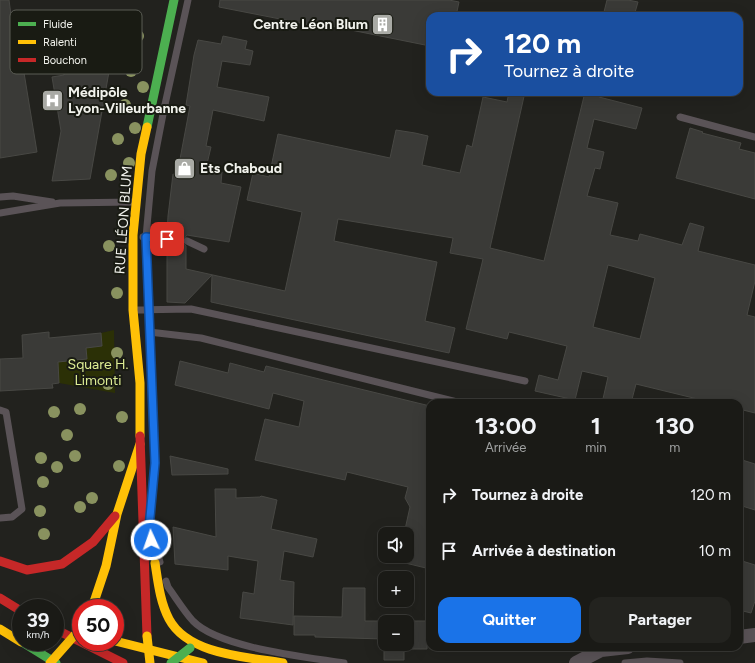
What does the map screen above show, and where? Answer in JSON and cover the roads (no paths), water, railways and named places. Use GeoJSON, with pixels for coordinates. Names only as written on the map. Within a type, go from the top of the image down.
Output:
{"type":"FeatureCollection","features":[{"type":"Feature","properties":{"kind":"main road","name":"RUE LÉON BLUM"},"geometry":{"type":"LineString","coordinates":[[150,663],[147,636],[140,444],[140,383],[133,310],[133,235],[135,202],[142,154],[174,0]]}},
{"type":"Feature","properties":{"kind":"main road","name":"RUE LÉON BLUM"},"geometry":{"type":"LineString","coordinates":[[140,444],[156,577],[163,603],[174,626],[186,638],[202,646]]}},
{"type":"Feature","properties":{"kind":"main road"},"geometry":{"type":"LineString","coordinates":[[95,599],[106,566],[117,514],[140,444]]}},
{"type":"Feature","properties":{"kind":"main road"},"geometry":{"type":"LineString","coordinates":[[0,561],[27,570],[62,564],[94,542],[117,514]]}},
{"type":"Feature","properties":{"kind":"main road"},"geometry":{"type":"LineString","coordinates":[[0,598],[12,605]]}},
{"type":"Feature","properties":{"kind":"main road"},"geometry":{"type":"LineString","coordinates":[[0,629],[12,636]]}},
{"type":"Feature","properties":{"kind":"main road"},"geometry":{"type":"LineString","coordinates":[[64,634],[123,663]]}},
{"type":"Feature","properties":{"kind":"main road"},"geometry":{"type":"LineString","coordinates":[[50,663],[72,638]]}},
{"type":"Feature","properties":{"kind":"main road"},"geometry":{"type":"LineString","coordinates":[[124,643],[204,663]]}},
{"type":"Feature","properties":{"kind":"main road"},"geometry":{"type":"LineString","coordinates":[[171,663],[190,648],[202,646],[282,663]]}},
{"type":"Feature","properties":{"kind":"main road"},"geometry":{"type":"LineString","coordinates":[[36,651],[56,663]]}},
{"type":"Feature","properties":{"kind":"street"},"geometry":{"type":"LineString","coordinates":[[743,636],[755,635]]}},
{"type":"Feature","properties":{"kind":"street"},"geometry":{"type":"LineString","coordinates":[[576,663],[599,651]]}},
{"type":"Feature","properties":{"kind":"lane","name":"RUE LÉON BLUM"},"geometry":{"type":"LineString","coordinates":[[149,528],[155,463],[146,237],[152,171],[188,0]]}},
{"type":"Feature","properties":{"kind":"lane"},"geometry":{"type":"LineString","coordinates":[[680,117],[755,136]]}},
{"type":"Feature","properties":{"kind":"lane"},"geometry":{"type":"LineString","coordinates":[[0,197],[13,196],[60,203]]}},
{"type":"Feature","properties":{"kind":"lane"},"geometry":{"type":"LineString","coordinates":[[0,213],[60,203],[135,202]]}},
{"type":"Feature","properties":{"kind":"lane"},"geometry":{"type":"LineString","coordinates":[[133,235],[167,239]]}},
{"type":"Feature","properties":{"kind":"lane"},"geometry":{"type":"LineString","coordinates":[[187,241],[204,250]]}},
{"type":"Feature","properties":{"kind":"lane"},"geometry":{"type":"LineString","coordinates":[[133,310],[191,309],[525,381]]}},
{"type":"Feature","properties":{"kind":"lane"},"geometry":{"type":"LineString","coordinates":[[149,332],[201,338],[445,399]]}},
{"type":"Feature","properties":{"kind":"lane"},"geometry":{"type":"LineString","coordinates":[[0,410],[6,412],[22,509],[12,517],[0,518]]}},
{"type":"Feature","properties":{"kind":"lane"},"geometry":{"type":"LineString","coordinates":[[149,528],[168,587],[194,622],[216,636],[242,645],[344,663]]}},
{"type":"Feature","properties":{"kind":"lane"},"geometry":{"type":"LineString","coordinates":[[625,663],[647,661],[680,663]]}},
{"type":"Feature","properties":{"kind":"place","name":"Centre Léon Blum"},"geometry":{"type":"Point","coordinates":[383,24]}},
{"type":"Feature","properties":{"kind":"place","name":"Médipôle Lyon-Villeurbanne"},"geometry":{"type":"Point","coordinates":[52,100]}},
{"type":"Feature","properties":{"kind":"place","name":"Ets Chaboud"},"geometry":{"type":"Point","coordinates":[184,168]}},
{"type":"Feature","properties":{"kind":"park label","name":"Square H. Limonti"},"geometry":{"type":"Point","coordinates":[98,372]}}]}
